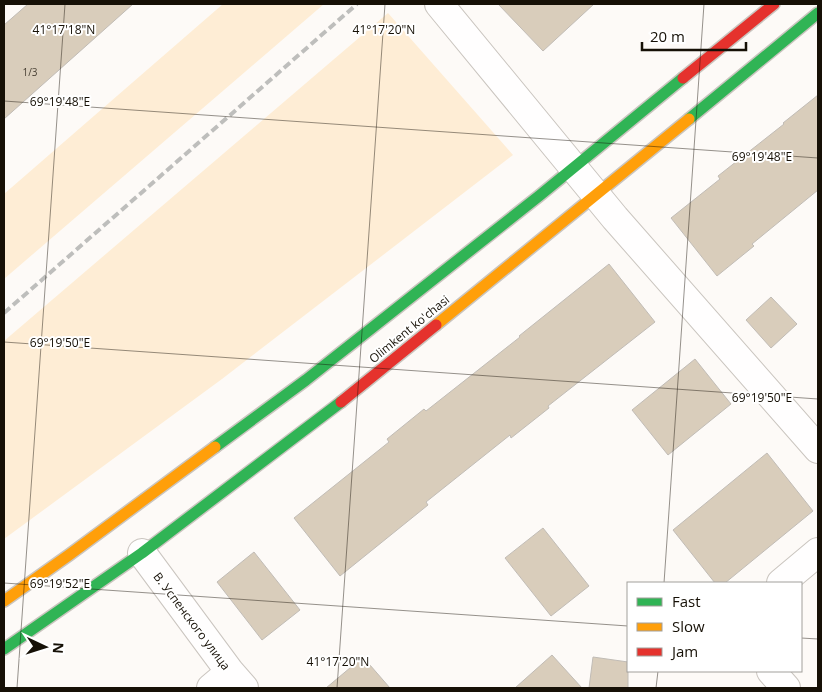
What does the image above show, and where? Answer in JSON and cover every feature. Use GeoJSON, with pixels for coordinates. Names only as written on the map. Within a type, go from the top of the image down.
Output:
{"type":"FeatureCollection","features":[{"type":"Feature","properties":{"kind":"main road","name":"Olimkent ko'chasi"},"geometry":{"type":"LineString","coordinates":[[4,601],[306,380],[573,168],[774,4]]}},
{"type":"Feature","properties":{"kind":"main road","name":"Olimkent ko'chasi"},"geometry":{"type":"LineString","coordinates":[[4,650],[142,553],[342,400],[818,13]]}},
{"type":"Feature","properties":{"kind":"street"},"geometry":{"type":"LineString","coordinates":[[439,4],[615,218],[818,449]]}},
{"type":"Feature","properties":{"kind":"street"},"geometry":{"type":"LineString","coordinates":[[782,582],[818,552]]}},
{"type":"Feature","properties":{"kind":"street","name":"В. Успенского улица"},"geometry":{"type":"LineString","coordinates":[[142,553],[229,683]]}},
{"type":"Feature","properties":{"kind":"street"},"geometry":{"type":"LineString","coordinates":[[771,672],[786,688]]}},
{"type":"Feature","properties":{"kind":"shaded area"},"geometry":{"type":"Polygon","coordinates":[[[223,4],[324,4],[4,279],[4,194],[223,4]]]}},
{"type":"Feature","properties":{"kind":"shaded area"},"geometry":{"type":"Polygon","coordinates":[[[388,13],[513,155],[222,379],[4,539],[4,341],[388,13]]]}},
{"type":"Feature","properties":{"kind":"building"},"geometry":{"type":"Polygon","coordinates":[[[28,4],[133,4],[4,119],[4,25],[28,4]]]}},
{"type":"Feature","properties":{"kind":"building"},"geometry":{"type":"Polygon","coordinates":[[[498,4],[594,4],[543,51],[498,4]]]}},
{"type":"Feature","properties":{"kind":"building"},"geometry":{"type":"Polygon","coordinates":[[[818,95],[818,190],[752,244],[754,246],[717,276],[671,218],[720,179],[718,176],[818,95]]]}},
{"type":"Feature","properties":{"kind":"building"},"geometry":{"type":"Polygon","coordinates":[[[609,264],[655,322],[548,406],[549,408],[511,438],[510,435],[426,502],[428,505],[340,576],[294,518],[389,442],[387,439],[424,409],[426,411],[609,264]]]}},
{"type":"Feature","properties":{"kind":"building"},"geometry":{"type":"Polygon","coordinates":[[[771,297],[797,324],[771,348],[746,320],[771,297]]]}},
{"type":"Feature","properties":{"kind":"building"},"geometry":{"type":"Polygon","coordinates":[[[695,359],[731,404],[668,455],[632,410],[695,359]]]}},
{"type":"Feature","properties":{"kind":"building"},"geometry":{"type":"Polygon","coordinates":[[[767,453],[813,511],[726,582],[714,582],[673,530],[767,453]]]}},
{"type":"Feature","properties":{"kind":"building"},"geometry":{"type":"Polygon","coordinates":[[[543,528],[589,586],[551,616],[505,558],[543,528]]]}},
{"type":"Feature","properties":{"kind":"building"},"geometry":{"type":"Polygon","coordinates":[[[254,552],[300,610],[262,640],[217,582],[254,552]]]}},
{"type":"Feature","properties":{"kind":"building"},"geometry":{"type":"Polygon","coordinates":[[[552,655],[582,688],[515,688],[552,655]]]}},
{"type":"Feature","properties":{"kind":"building"},"geometry":{"type":"Polygon","coordinates":[[[363,657],[390,688],[326,688],[363,657]]]}},
{"type":"Feature","properties":{"kind":"building"},"geometry":{"type":"Polygon","coordinates":[[[593,657],[627,662],[628,688],[589,688],[593,657]]]}},
{"type":"Feature","properties":{"kind":"railway"},"geometry":{"type":"LineString","coordinates":[[4,313],[357,4]]}},
{"type":"Feature","properties":{"kind":"traffic: fast"},"geometry":{"type":"LineString","coordinates":[[689,119],[818,13]]}},
{"type":"Feature","properties":{"kind":"traffic: fast"},"geometry":{"type":"LineString","coordinates":[[215,447],[306,380],[539,196],[683,78]]}},
{"type":"Feature","properties":{"kind":"traffic: fast"},"geometry":{"type":"LineString","coordinates":[[4,649],[142,553],[341,402]]}},
{"type":"Feature","properties":{"kind":"traffic: slow"},"geometry":{"type":"LineString","coordinates":[[436,325],[689,119]]}},
{"type":"Feature","properties":{"kind":"traffic: slow"},"geometry":{"type":"LineString","coordinates":[[4,601],[215,447]]}},
{"type":"Feature","properties":{"kind":"traffic: jam"},"geometry":{"type":"LineString","coordinates":[[683,78],[774,4]]}},
{"type":"Feature","properties":{"kind":"traffic: jam"},"geometry":{"type":"LineString","coordinates":[[341,402],[436,325]]}}]}
